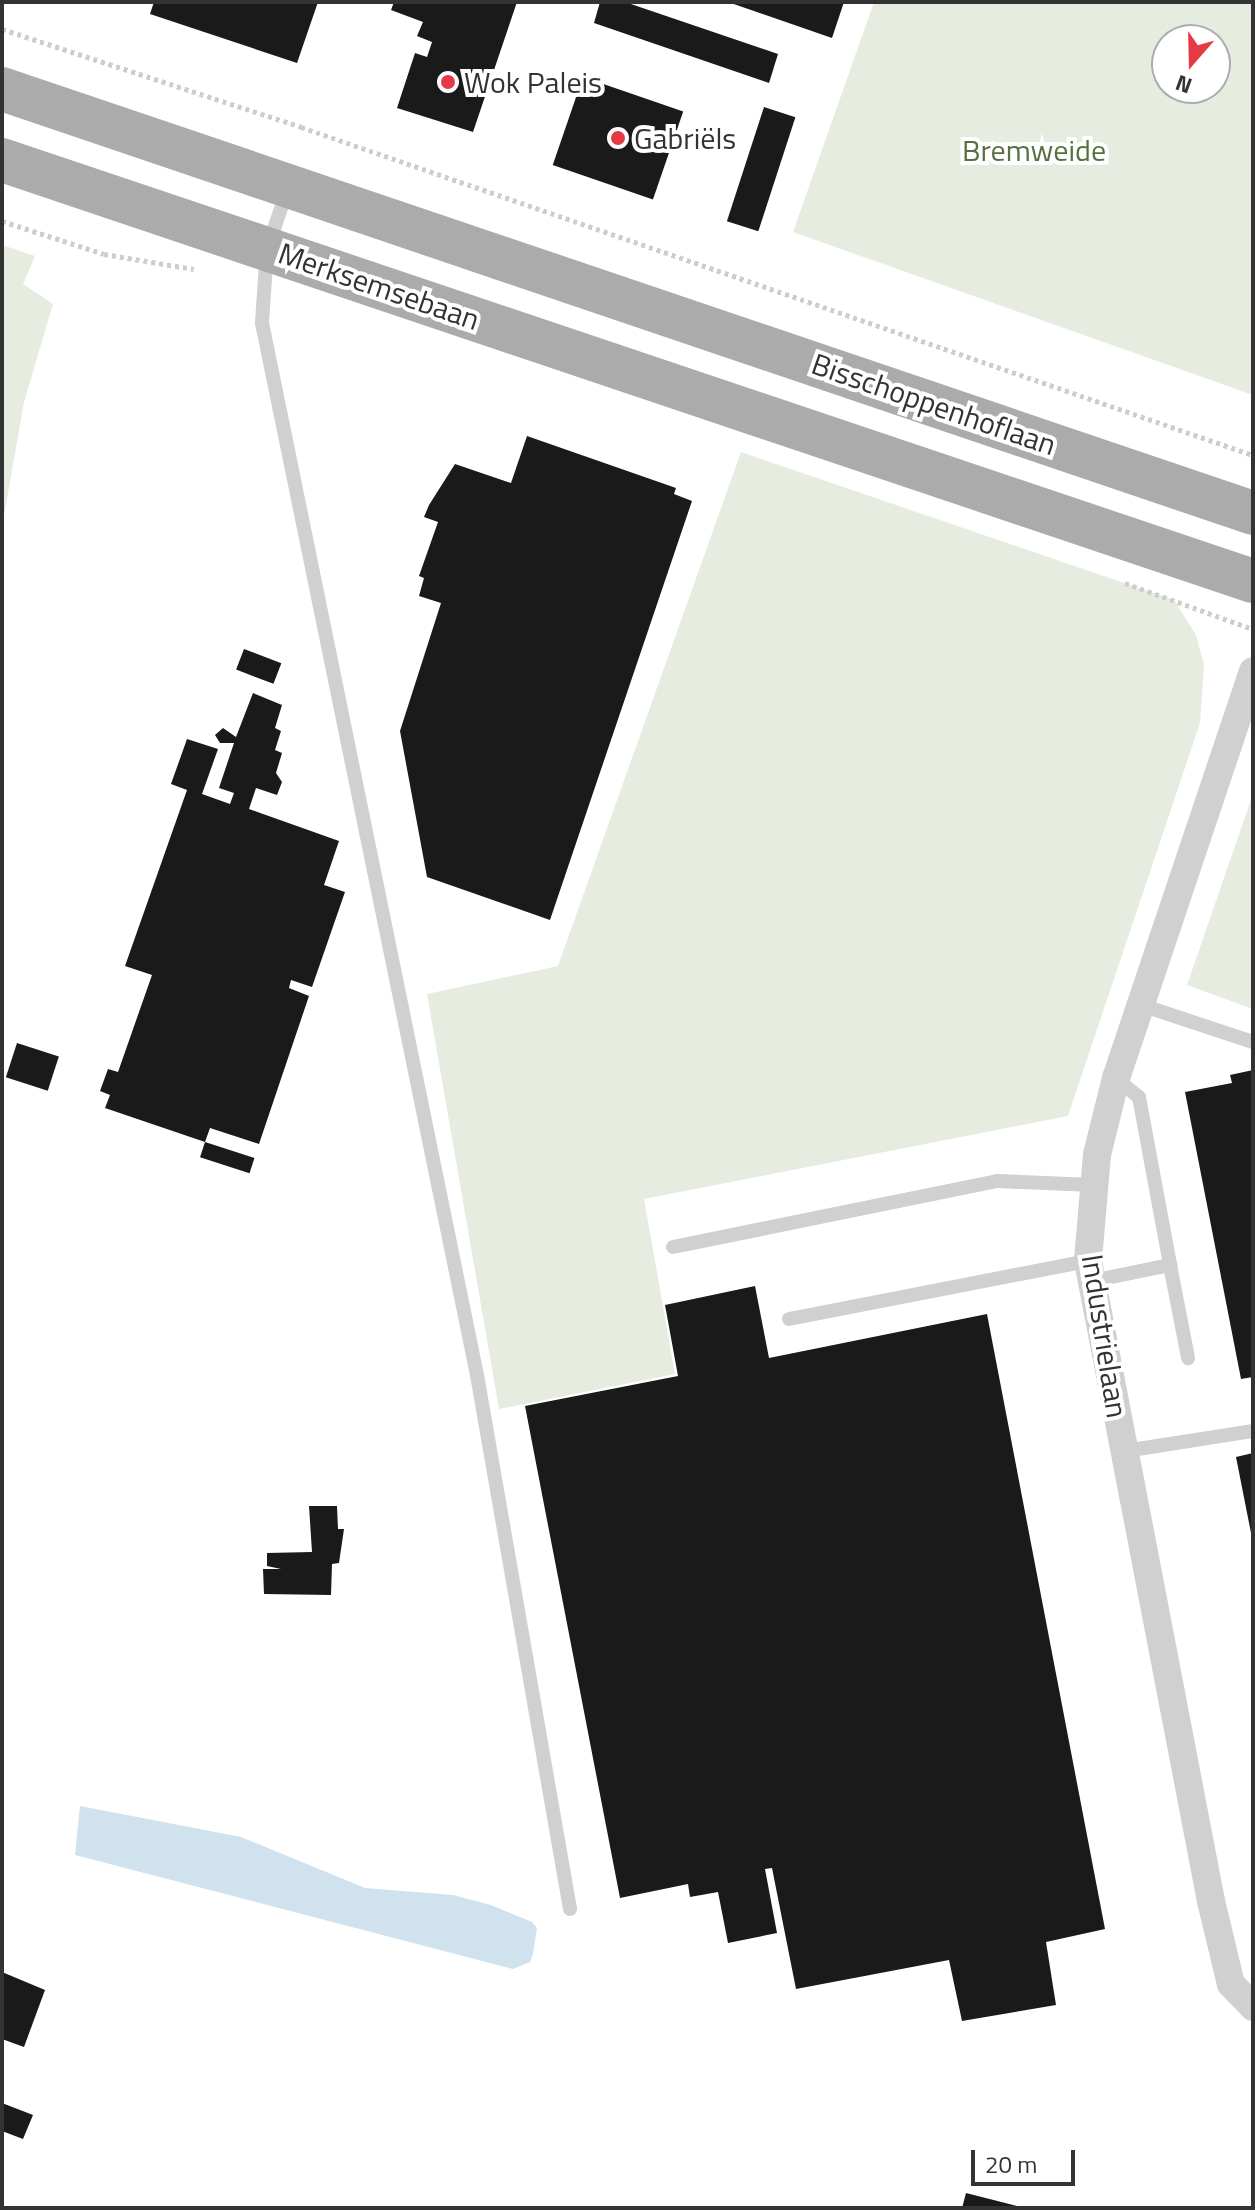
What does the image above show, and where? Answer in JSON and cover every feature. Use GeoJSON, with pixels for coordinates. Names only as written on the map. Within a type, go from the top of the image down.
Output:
{"type":"FeatureCollection","features":[{"type":"Feature","properties":{"kind":"main road"},"geometry":{"type":"LineString","coordinates":[[2,89],[290,184]]}},
{"type":"Feature","properties":{"kind":"main road","name":"Merksemsebaan"},"geometry":{"type":"LineString","coordinates":[[2,160],[264,268],[756,413],[1253,581]]}},
{"type":"Feature","properties":{"kind":"main road","name":"Bisschoppenhoflaan"},"geometry":{"type":"LineString","coordinates":[[290,184],[1253,513]]}},
{"type":"Feature","properties":{"kind":"street","name":"Industrielaan"},"geometry":{"type":"LineString","coordinates":[[1253,671],[1116,1078],[1093,1185],[1090,1271],[1211,1901],[1231,1984],[1253,2007]]}},
{"type":"Feature","properties":{"kind":"lane"},"geometry":{"type":"LineString","coordinates":[[290,184],[264,268],[265,339],[477,1375],[570,1909]]}},
{"type":"Feature","properties":{"kind":"lane"},"geometry":{"type":"LineString","coordinates":[[1141,1005],[1253,1042]]}},
{"type":"Feature","properties":{"kind":"lane"},"geometry":{"type":"LineString","coordinates":[[1116,1078],[1139,1097],[1188,1358]]}},
{"type":"Feature","properties":{"kind":"lane"},"geometry":{"type":"LineString","coordinates":[[673,1247],[997,1181],[1093,1185]]}},
{"type":"Feature","properties":{"kind":"lane"},"geometry":{"type":"LineString","coordinates":[[789,1319],[1090,1271],[1170,1265]]}},
{"type":"Feature","properties":{"kind":"lane"},"geometry":{"type":"LineString","coordinates":[[1125,1451],[1253,1431]]}},
{"type":"Feature","properties":{"kind":"path"},"geometry":{"type":"LineString","coordinates":[[2,29],[301,127],[667,256],[1253,455]]}},
{"type":"Feature","properties":{"kind":"path"},"geometry":{"type":"LineString","coordinates":[[2,221],[104,254],[196,270],[264,268]]}},
{"type":"Feature","properties":{"kind":"path"},"geometry":{"type":"LineString","coordinates":[[1174,600],[1253,629]]}},
{"type":"Feature","properties":{"kind":"green space","name":"Bremweide"},"geometry":{"type":"Polygon","coordinates":[[[874,2],[1253,2],[1253,395],[793,232],[874,2]]]}},
{"type":"Feature","properties":{"kind":"green space"},"geometry":{"type":"Polygon","coordinates":[[[2,245],[35,256],[23,284],[53,304],[24,402],[2,527],[2,245]]]}},
{"type":"Feature","properties":{"kind":"green space"},"geometry":{"type":"Polygon","coordinates":[[[741,452],[1174,600],[1196,635],[1204,665],[1200,723],[1068,1116],[644,1199],[675,1374],[499,1409],[427,994],[558,966],[741,452]]]}},
{"type":"Feature","properties":{"kind":"green space"},"geometry":{"type":"Polygon","coordinates":[[[1253,794],[1253,1009],[1187,985],[1253,794]]]}},
{"type":"Feature","properties":{"kind":"water"},"geometry":{"type":"Polygon","coordinates":[[[80,1806],[241,1837],[365,1888],[453,1895],[491,1905],[532,1922],[537,1928],[533,1954],[530,1962],[513,1969],[75,1855],[80,1806]]]}},
{"type":"Feature","properties":{"kind":"building"},"geometry":{"type":"Polygon","coordinates":[[[154,2],[318,2],[297,63],[150,14],[154,2]]]}},
{"type":"Feature","properties":{"kind":"building","name":"Wok Paleis"},"geometry":{"type":"Polygon","coordinates":[[[394,2],[517,2],[473,132],[397,108],[415,53],[427,57],[432,42],[417,36],[423,22],[391,10],[394,2]]]}},
{"type":"Feature","properties":{"kind":"building"},"geometry":{"type":"Polygon","coordinates":[[[600,2],[625,2],[778,54],[769,83],[594,23],[600,2]]]}},
{"type":"Feature","properties":{"kind":"building"},"geometry":{"type":"Polygon","coordinates":[[[728,2],[844,2],[832,38],[728,2]]]}},
{"type":"Feature","properties":{"kind":"building","name":"Gabriëls"},"geometry":{"type":"Polygon","coordinates":[[[583,77],[683,112],[653,199],[553,165],[583,77]]]}},
{"type":"Feature","properties":{"kind":"building"},"geometry":{"type":"Polygon","coordinates":[[[764,107],[795,117],[758,231],[727,221],[764,107]]]}},
{"type":"Feature","properties":{"kind":"building"},"geometry":{"type":"Polygon","coordinates":[[[527,436],[676,488],[674,494],[692,501],[550,920],[427,877],[400,731],[441,603],[419,596],[424,578],[419,576],[438,522],[424,517],[429,505],[455,464],[511,483],[527,436]]]}},
{"type":"Feature","properties":{"kind":"building"},"geometry":{"type":"Polygon","coordinates":[[[244,649],[281,663],[273,684],[236,670],[244,649]]]}},
{"type":"Feature","properties":{"kind":"building"},"geometry":{"type":"Polygon","coordinates":[[[253,693],[282,705],[275,728],[281,731],[275,750],[282,753],[276,773],[282,782],[277,795],[256,788],[249,809],[339,841],[324,885],[345,892],[312,987],[291,980],[289,988],[309,996],[259,1144],[210,1128],[205,1142],[105,1108],[110,1095],[100,1091],[108,1069],[118,1072],[152,975],[125,966],[187,790],[171,784],[187,739],[218,749],[202,794],[230,804],[234,793],[219,788],[234,743],[220,743],[215,735],[223,728],[236,737],[253,693]]]}},
{"type":"Feature","properties":{"kind":"building"},"geometry":{"type":"Polygon","coordinates":[[[17,1043],[59,1057],[48,1091],[6,1077],[17,1043]]]}},
{"type":"Feature","properties":{"kind":"building"},"geometry":{"type":"Polygon","coordinates":[[[1253,1070],[1253,1377],[1241,1379],[1185,1092],[1232,1083],[1230,1075],[1253,1070]]]}},
{"type":"Feature","properties":{"kind":"building"},"geometry":{"type":"Polygon","coordinates":[[[205,1142],[254,1158],[250,1173],[200,1157],[205,1142]]]}},
{"type":"Feature","properties":{"kind":"building"},"geometry":{"type":"Polygon","coordinates":[[[755,1286],[769,1358],[987,1314],[1105,1929],[1046,1942],[1056,2005],[962,2021],[949,1960],[796,1989],[772,1868],[765,1869],[777,1933],[728,1943],[718,1892],[690,1897],[688,1884],[620,1898],[525,1406],[678,1376],[665,1305],[755,1286]]]}},
{"type":"Feature","properties":{"kind":"building"},"geometry":{"type":"Polygon","coordinates":[[[1253,1453],[1253,1538],[1252,1538],[1236,1457],[1253,1453]]]}},
{"type":"Feature","properties":{"kind":"building"},"geometry":{"type":"Polygon","coordinates":[[[309,1506],[337,1506],[338,1529],[344,1529],[339,1563],[332,1564],[331,1595],[264,1594],[263,1569],[281,1569],[267,1566],[267,1553],[312,1552],[309,1506]]]}},
{"type":"Feature","properties":{"kind":"building"},"geometry":{"type":"Polygon","coordinates":[[[2,1972],[45,1990],[24,2047],[2,2039],[2,1972]]]}},
{"type":"Feature","properties":{"kind":"building"},"geometry":{"type":"Polygon","coordinates":[[[2,2103],[33,2115],[23,2139],[2,2131],[2,2103]]]}},
{"type":"Feature","properties":{"kind":"building"},"geometry":{"type":"Polygon","coordinates":[[[966,2193],[1021,2207],[1021,2208],[962,2208],[966,2193]]]}},
{"type":"Feature","properties":{"kind":"place","name":"Wok Paleis"},"geometry":{"type":"Point","coordinates":[448,82]}},
{"type":"Feature","properties":{"kind":"place","name":"Gabriëls"},"geometry":{"type":"Point","coordinates":[618,138]}}]}
